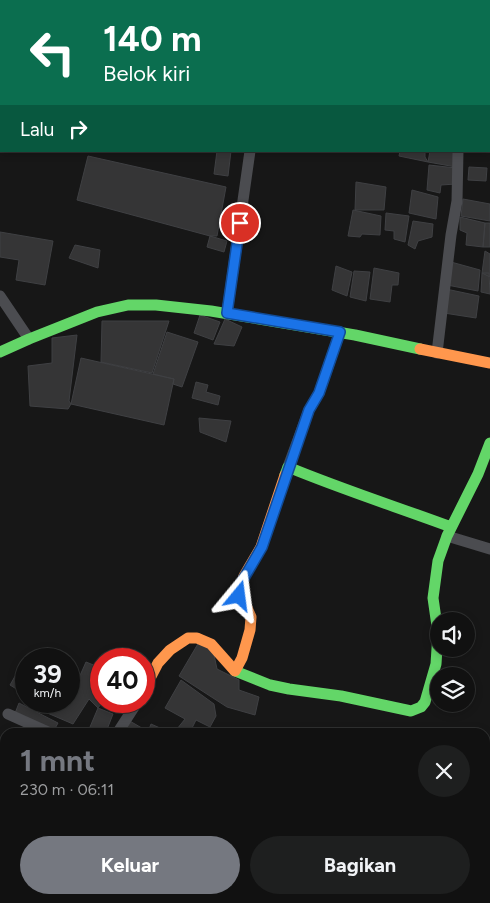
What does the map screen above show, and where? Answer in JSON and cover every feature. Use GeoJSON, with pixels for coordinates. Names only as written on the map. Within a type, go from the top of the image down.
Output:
{"type":"FeatureCollection","features":[{"type":"Feature","properties":{"kind":"main road"},"geometry":{"type":"LineString","coordinates":[[0,352],[97,312],[128,305],[156,305],[227,313],[340,332],[437,354],[490,363]]}},
{"type":"Feature","properties":{"kind":"main road"},"geometry":{"type":"LineString","coordinates":[[155,669],[170,650],[188,638],[197,638],[211,644],[236,671],[270,685],[341,696],[411,711],[421,707],[425,702],[436,664],[438,633],[433,598],[438,561],[449,532],[478,474],[490,443]]}},
{"type":"Feature","properties":{"kind":"main road"},"geometry":{"type":"LineString","coordinates":[[236,671],[250,630],[251,617],[238,591],[244,576],[262,547],[288,467],[329,484],[366,496],[449,532]]}},
{"type":"Feature","properties":{"kind":"street"},"geometry":{"type":"LineString","coordinates":[[227,313],[250,152]]}},
{"type":"Feature","properties":{"kind":"street"},"geometry":{"type":"LineString","coordinates":[[437,354],[450,235],[457,202],[458,152]]}},
{"type":"Feature","properties":{"kind":"street"},"geometry":{"type":"LineString","coordinates":[[0,296],[29,339]]}},
{"type":"Feature","properties":{"kind":"street"},"geometry":{"type":"LineString","coordinates":[[288,467],[309,410],[319,393],[340,332]]}},
{"type":"Feature","properties":{"kind":"street"},"geometry":{"type":"LineString","coordinates":[[449,532],[490,549]]}},
{"type":"Feature","properties":{"kind":"street"},"geometry":{"type":"LineString","coordinates":[[121,728],[130,713]]}},
{"type":"Feature","properties":{"kind":"street"},"geometry":{"type":"LineString","coordinates":[[8,714],[39,728]]}},
{"type":"Feature","properties":{"kind":"building"},"geometry":{"type":"Polygon","coordinates":[[[217,152],[231,152],[228,176],[214,174],[217,152]]]}},
{"type":"Feature","properties":{"kind":"building"},"geometry":{"type":"Polygon","coordinates":[[[400,152],[425,152],[428,162],[399,156],[400,152]]]}},
{"type":"Feature","properties":{"kind":"building"},"geometry":{"type":"Polygon","coordinates":[[[430,152],[456,152],[456,167],[428,162],[430,152]]]}},
{"type":"Feature","properties":{"kind":"building"},"geometry":{"type":"Polygon","coordinates":[[[88,156],[226,187],[217,236],[210,236],[77,200],[88,156]]]}},
{"type":"Feature","properties":{"kind":"building"},"geometry":{"type":"Polygon","coordinates":[[[429,165],[456,168],[456,184],[441,185],[440,193],[427,190],[429,165]]]}},
{"type":"Feature","properties":{"kind":"building"},"geometry":{"type":"Polygon","coordinates":[[[469,167],[487,168],[486,181],[468,180],[469,167]]]}},
{"type":"Feature","properties":{"kind":"building"},"geometry":{"type":"Polygon","coordinates":[[[356,182],[386,187],[384,210],[355,210],[356,182]]]}},
{"type":"Feature","properties":{"kind":"building"},"geometry":{"type":"Polygon","coordinates":[[[412,190],[438,197],[436,219],[409,213],[412,190]]]}},
{"type":"Feature","properties":{"kind":"building"},"geometry":{"type":"Polygon","coordinates":[[[463,199],[490,204],[490,221],[461,216],[463,199]]]}},
{"type":"Feature","properties":{"kind":"building"},"geometry":{"type":"Polygon","coordinates":[[[353,210],[381,216],[380,235],[362,234],[360,237],[348,236],[353,210]]]}},
{"type":"Feature","properties":{"kind":"building"},"geometry":{"type":"Polygon","coordinates":[[[386,213],[409,216],[405,242],[394,239],[394,231],[385,230],[386,213]]]}},
{"type":"Feature","properties":{"kind":"building"},"geometry":{"type":"Polygon","coordinates":[[[460,217],[485,223],[483,247],[466,245],[467,233],[460,230],[460,217]]]}},
{"type":"Feature","properties":{"kind":"building"},"geometry":{"type":"Polygon","coordinates":[[[413,221],[433,224],[432,237],[418,241],[415,249],[408,245],[413,221]]]}},
{"type":"Feature","properties":{"kind":"building"},"geometry":{"type":"Polygon","coordinates":[[[485,223],[490,223],[490,247],[483,247],[485,223]]]}},
{"type":"Feature","properties":{"kind":"building"},"geometry":{"type":"Polygon","coordinates":[[[0,232],[53,241],[45,285],[16,280],[19,260],[0,257],[0,232]]]}},
{"type":"Feature","properties":{"kind":"building"},"geometry":{"type":"Polygon","coordinates":[[[210,236],[227,241],[224,252],[207,247],[210,236]]]}},
{"type":"Feature","properties":{"kind":"building"},"geometry":{"type":"Polygon","coordinates":[[[75,245],[100,250],[98,268],[69,258],[75,245]]]}},
{"type":"Feature","properties":{"kind":"building"},"geometry":{"type":"Polygon","coordinates":[[[485,251],[490,254],[490,277],[482,273],[485,251]]]}},
{"type":"Feature","properties":{"kind":"building"},"geometry":{"type":"Polygon","coordinates":[[[451,262],[480,270],[478,291],[447,285],[451,262]]]}},
{"type":"Feature","properties":{"kind":"building"},"geometry":{"type":"Polygon","coordinates":[[[336,266],[352,272],[347,296],[332,290],[336,266]]]}},
{"type":"Feature","properties":{"kind":"building"},"geometry":{"type":"Polygon","coordinates":[[[374,268],[399,273],[398,285],[392,285],[390,302],[370,299],[374,268]]]}},
{"type":"Feature","properties":{"kind":"building"},"geometry":{"type":"Polygon","coordinates":[[[354,271],[370,272],[366,301],[350,297],[354,271]]]}},
{"type":"Feature","properties":{"kind":"building"},"geometry":{"type":"Polygon","coordinates":[[[482,273],[489,273],[490,294],[481,292],[482,273]]]}},
{"type":"Feature","properties":{"kind":"building"},"geometry":{"type":"Polygon","coordinates":[[[446,289],[479,296],[476,318],[444,313],[446,289]]]}},
{"type":"Feature","properties":{"kind":"building"},"geometry":{"type":"Polygon","coordinates":[[[200,315],[220,322],[213,340],[194,333],[200,315]]]}},
{"type":"Feature","properties":{"kind":"building"},"geometry":{"type":"Polygon","coordinates":[[[225,319],[242,327],[234,346],[214,344],[225,319]]]}},
{"type":"Feature","properties":{"kind":"building"},"geometry":{"type":"Polygon","coordinates":[[[102,321],[169,321],[152,373],[101,362],[102,321]]]}},
{"type":"Feature","properties":{"kind":"building"},"geometry":{"type":"Polygon","coordinates":[[[167,332],[198,342],[182,387],[173,384],[174,379],[153,374],[167,332]]]}},
{"type":"Feature","properties":{"kind":"building"},"geometry":{"type":"Polygon","coordinates":[[[77,335],[69,401],[71,404],[68,409],[30,406],[28,366],[52,363],[52,338],[77,335]]]}},
{"type":"Feature","properties":{"kind":"building"},"geometry":{"type":"Polygon","coordinates":[[[81,358],[174,379],[164,425],[71,404],[81,358]]]}},
{"type":"Feature","properties":{"kind":"building"},"geometry":{"type":"Polygon","coordinates":[[[196,382],[208,385],[206,392],[220,396],[218,405],[192,398],[196,382]]]}},
{"type":"Feature","properties":{"kind":"building"},"geometry":{"type":"Polygon","coordinates":[[[199,418],[231,421],[226,442],[200,432],[199,418]]]}},
{"type":"Feature","properties":{"kind":"building"},"geometry":{"type":"Polygon","coordinates":[[[199,642],[213,650],[217,669],[239,680],[239,690],[259,697],[255,715],[227,707],[179,676],[199,642]]]}},
{"type":"Feature","properties":{"kind":"building"},"geometry":{"type":"Polygon","coordinates":[[[86,662],[90,664],[90,700],[73,724],[47,713],[80,713],[80,676],[86,662]]]}},
{"type":"Feature","properties":{"kind":"building"},"geometry":{"type":"Polygon","coordinates":[[[15,676],[15,688],[10,685],[15,676]]]}},
{"type":"Feature","properties":{"kind":"building"},"geometry":{"type":"Polygon","coordinates":[[[181,680],[214,704],[216,716],[210,727],[196,720],[192,728],[178,728],[185,719],[165,708],[181,680]]]}},
{"type":"Feature","properties":{"kind":"building"},"geometry":{"type":"Polygon","coordinates":[[[15,713],[38,713],[58,723],[55,728],[38,728],[12,721],[15,713]]]}},
{"type":"Feature","properties":{"kind":"building"},"geometry":{"type":"Polygon","coordinates":[[[96,713],[113,714],[108,728],[90,727],[96,713]]]}},
{"type":"Feature","properties":{"kind":"building"},"geometry":{"type":"Polygon","coordinates":[[[128,720],[142,728],[123,728],[128,720]]]}},
{"type":"Feature","properties":{"kind":"building"},"geometry":{"type":"Polygon","coordinates":[[[151,724],[160,728],[150,728],[151,724]]]}},
{"type":"Feature","properties":{"kind":"traffic: fast"},"geometry":{"type":"LineString","coordinates":[[0,352],[97,312],[128,305],[156,305],[211,311],[355,335],[420,349]]}},
{"type":"Feature","properties":{"kind":"traffic: fast"},"geometry":{"type":"LineString","coordinates":[[235,671],[270,685],[289,689],[341,696],[411,711],[421,707],[425,702],[436,664],[438,633],[433,598],[438,561],[447,536],[478,474],[490,443]]}},
{"type":"Feature","properties":{"kind":"traffic: fast"},"geometry":{"type":"LineString","coordinates":[[285,475],[288,467],[451,527]]}},
{"type":"Feature","properties":{"kind":"traffic: slow"},"geometry":{"type":"LineString","coordinates":[[420,349],[490,363]]}},
{"type":"Feature","properties":{"kind":"traffic: slow"},"geometry":{"type":"LineString","coordinates":[[155,669],[170,650],[188,638],[197,638],[211,644],[235,671],[242,658],[250,630],[251,617],[238,591],[244,576],[261,547],[285,475]]}},
{"type":"Feature","properties":{"kind":"route"},"geometry":{"type":"LineString","coordinates":[[239,596],[238,591],[244,576],[262,547],[288,467],[309,410],[319,393],[340,332],[227,313],[240,223]]}}]}
